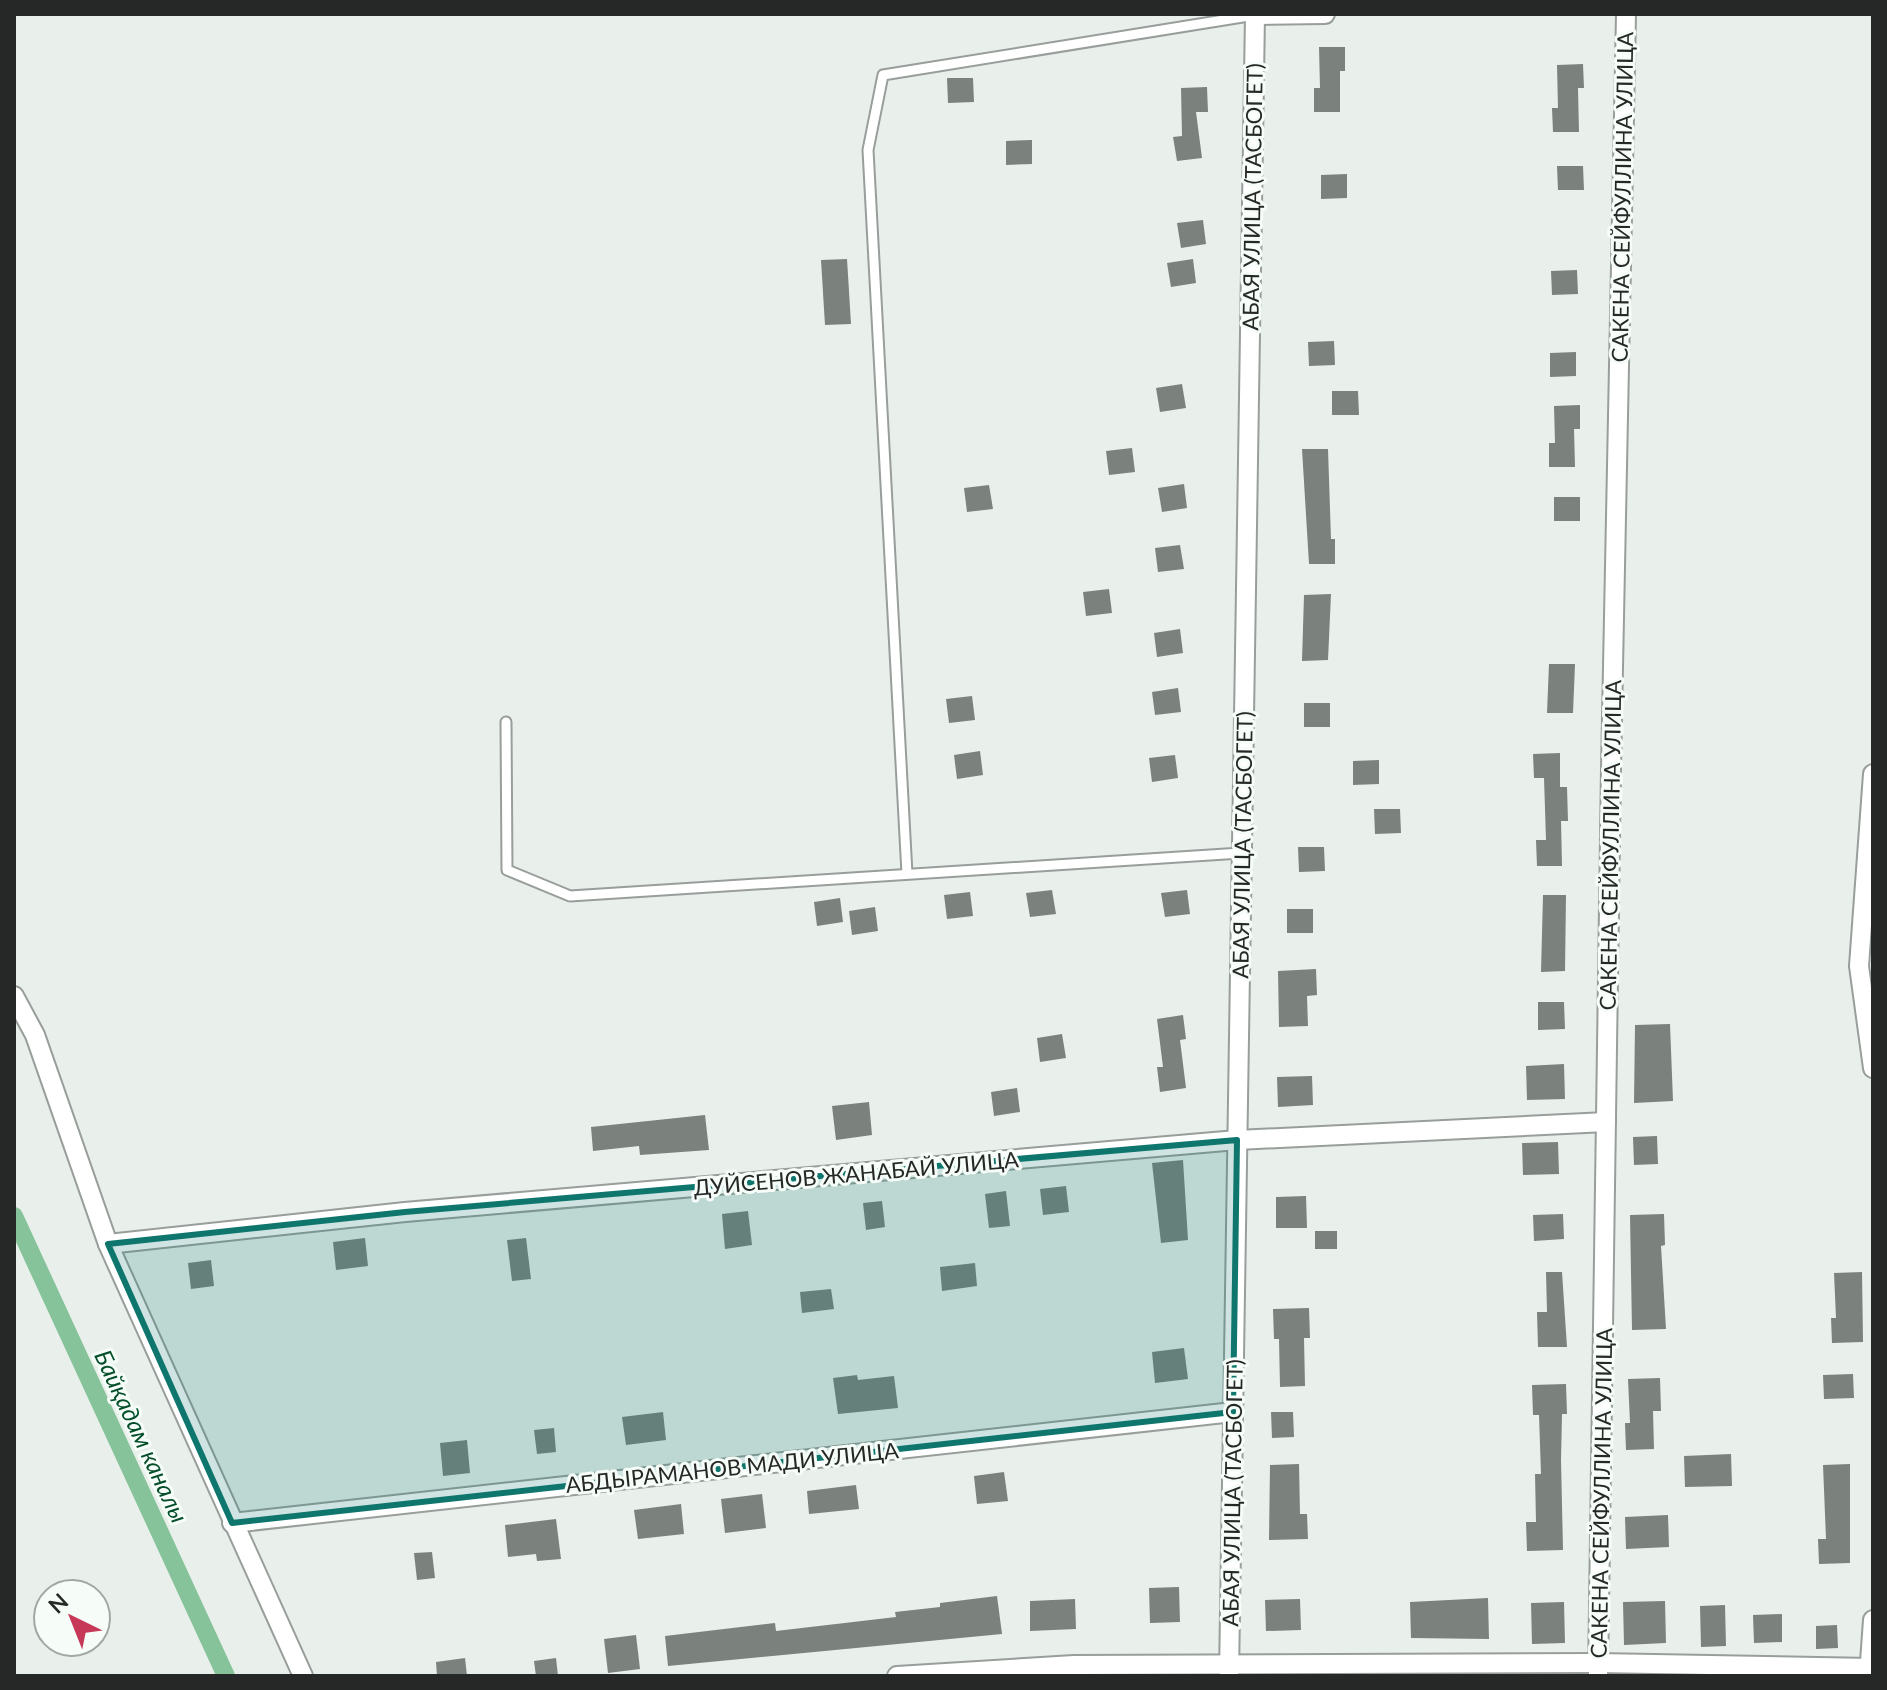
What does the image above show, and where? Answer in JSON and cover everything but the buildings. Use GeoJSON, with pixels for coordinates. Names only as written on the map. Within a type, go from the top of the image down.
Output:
{"type":"FeatureCollection","features":[{"type":"Feature","properties":{"kind":"street"},"geometry":{"type":"LineString","coordinates":[[1255,15],[1325,14]]}},
{"type":"Feature","properties":{"kind":"street","name":"САКЕНА СЕЙФУЛЛИНА УЛИЦА"},"geometry":{"type":"LineString","coordinates":[[1598,1670],[1626,14]]}},
{"type":"Feature","properties":{"kind":"street","name":"АБАЯ УЛИЦА (ТАСБОГЕТ)"},"geometry":{"type":"LineString","coordinates":[[1229,1672],[1255,15]]}},
{"type":"Feature","properties":{"kind":"street"},"geometry":{"type":"LineString","coordinates":[[1873,774],[1859,966],[1873,1068]]}},
{"type":"Feature","properties":{"kind":"street"},"geometry":{"type":"LineString","coordinates":[[14,996],[35,1035],[108,1244],[303,1676]]}},
{"type":"Feature","properties":{"kind":"street","name":"ДУЙСЕНОВ ЖАНАБАЙ УЛИЦА"},"geometry":{"type":"LineString","coordinates":[[108,1244],[405,1212],[1237,1140],[1606,1122]]}},
{"type":"Feature","properties":{"kind":"street","name":"АБДЫРАМАНОВ МАДИ УЛИЦА"},"geometry":{"type":"LineString","coordinates":[[232,1523],[1233,1412]]}},
{"type":"Feature","properties":{"kind":"street"},"geometry":{"type":"LineString","coordinates":[[897,1676],[1074,1665],[1229,1672],[1870,1671],[1873,1620]]}},
{"type":"Feature","properties":{"kind":"lane"},"geometry":{"type":"LineString","coordinates":[[907,874],[868,150],[883,75],[1255,15]]}},
{"type":"Feature","properties":{"kind":"lane"},"geometry":{"type":"LineString","coordinates":[[506,722],[507,870],[570,896],[1241,853]]}},
{"type":"Feature","properties":{"kind":"highlighted area"},"geometry":{"type":"Polygon","coordinates":[[[1237,1140],[1233,1412],[232,1523],[108,1244],[405,1212],[1237,1140]]]}},
{"type":"Feature","properties":{"kind":"waterway","name":"Байқадам каналы"},"geometry":{"type":"LineString","coordinates":[[14,1216],[226,1676]]}}]}
